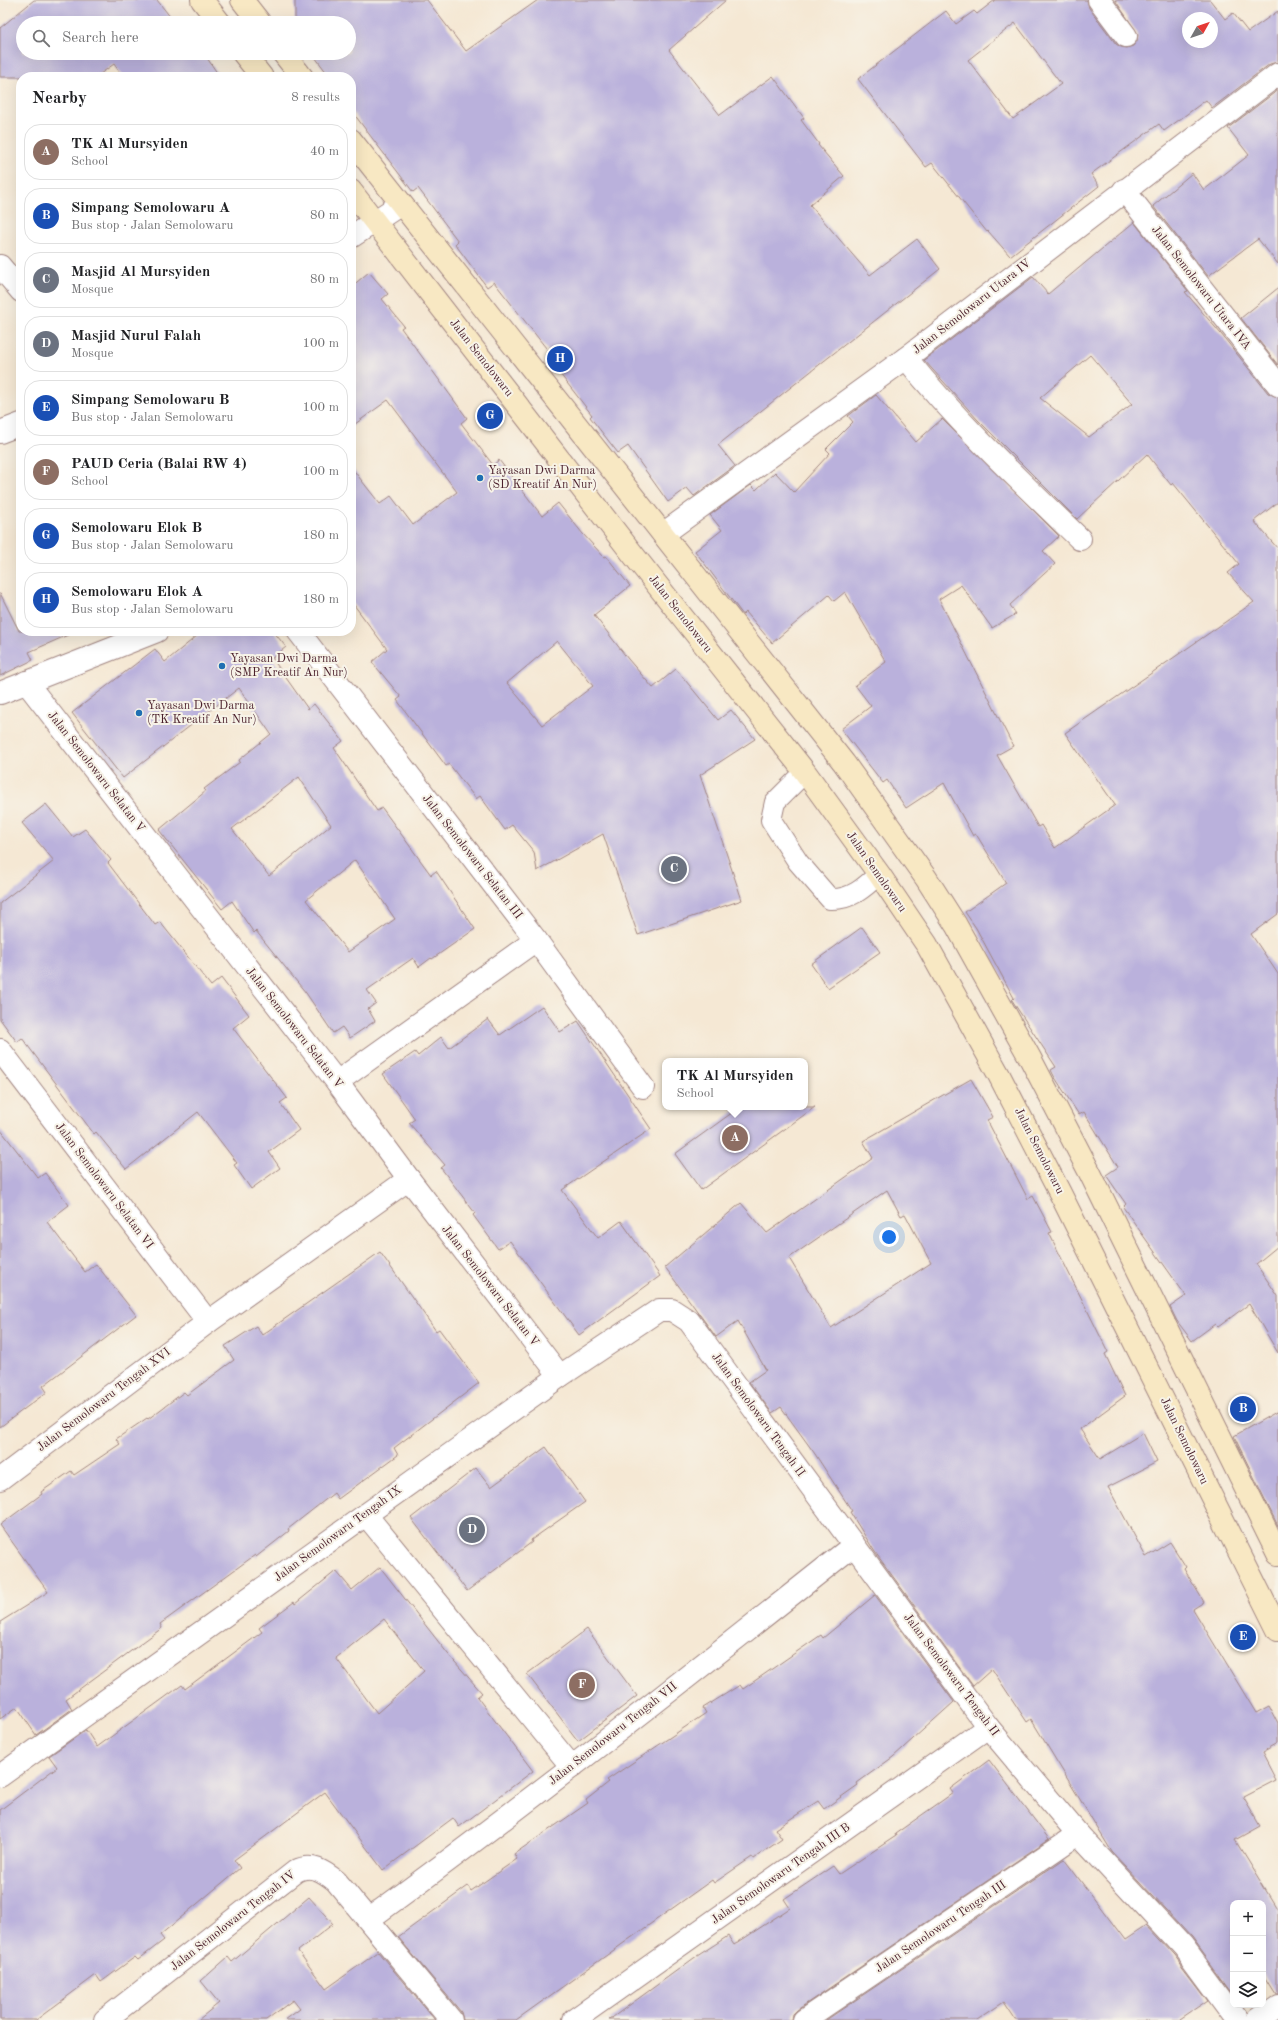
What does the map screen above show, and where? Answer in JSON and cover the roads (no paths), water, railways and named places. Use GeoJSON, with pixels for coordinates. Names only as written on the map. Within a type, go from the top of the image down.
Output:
{"type":"FeatureCollection","features":[{"type":"Feature","properties":{"kind":"main road"},"geometry":{"type":"LineString","coordinates":[[202,0],[215,16]]}},
{"type":"Feature","properties":{"kind":"main road"},"geometry":{"type":"LineString","coordinates":[[242,0],[255,16]]}},
{"type":"Feature","properties":{"kind":"main road"},"geometry":{"type":"LineString","coordinates":[[249,60],[258,72]]}},
{"type":"Feature","properties":{"kind":"main road"},"geometry":{"type":"LineString","coordinates":[[289,60],[298,72]]}},
{"type":"Feature","properties":{"kind":"main road"},"geometry":{"type":"LineString","coordinates":[[356,146],[844,762],[926,878],[956,926],[1030,1058],[1090,1173],[1278,1554]]}},
{"type":"Feature","properties":{"kind":"main road","name":"Jalan Semolowaru"},"geometry":{"type":"LineString","coordinates":[[356,197],[635,557],[805,772],[879,874],[927,945],[999,1075],[1060,1193],[1278,1630]]}},
{"type":"Feature","properties":{"kind":"main road"},"geometry":{"type":"LineString","coordinates":[[927,945],[956,926]]}},
{"type":"Feature","properties":{"kind":"street"},"geometry":{"type":"LineString","coordinates":[[1099,0],[1126,36]]}},
{"type":"Feature","properties":{"kind":"street","name":"Jalan Semolowaru Utara IV"},"geometry":{"type":"LineString","coordinates":[[663,534],[906,358],[1124,190],[1278,74]]}},
{"type":"Feature","properties":{"kind":"street","name":"Jalan Semolowaru Utara IVA"},"geometry":{"type":"LineString","coordinates":[[1124,190],[1278,385]]}},
{"type":"Feature","properties":{"kind":"street"},"geometry":{"type":"LineString","coordinates":[[356,234],[376,223],[401,204]]}},
{"type":"Feature","properties":{"kind":"street"},"geometry":{"type":"LineString","coordinates":[[0,266],[16,285]]}},
{"type":"Feature","properties":{"kind":"street"},"geometry":{"type":"LineString","coordinates":[[906,358],[936,396],[972,434],[1080,540]]}},
{"type":"Feature","properties":{"kind":"street"},"geometry":{"type":"LineString","coordinates":[[0,432],[16,426]]}},
{"type":"Feature","properties":{"kind":"street"},"geometry":{"type":"LineString","coordinates":[[0,693],[144,636]]}},
{"type":"Feature","properties":{"kind":"street","name":"Jalan Semolowaru Selatan III"},"geometry":{"type":"LineString","coordinates":[[302,636],[536,940],[643,1087]]}},
{"type":"Feature","properties":{"kind":"street","name":"Jalan Semolowaru Selatan V"},"geometry":{"type":"LineString","coordinates":[[26,682],[336,1082],[560,1376]]}},
{"type":"Feature","properties":{"kind":"street"},"geometry":{"type":"LineString","coordinates":[[336,1082],[536,940]]}},
{"type":"Feature","properties":{"kind":"street","name":"Jalan Semolowaru Selatan VI"},"geometry":{"type":"LineString","coordinates":[[0,1050],[208,1322]]}},
{"type":"Feature","properties":{"kind":"street","name":"Jalan Semolowaru Tengah XVI"},"geometry":{"type":"LineString","coordinates":[[2,1473],[208,1322],[409,1179]]}},
{"type":"Feature","properties":{"kind":"street","name":"Jalan Semolowaru Tengah IX"},"geometry":{"type":"LineString","coordinates":[[0,1776],[560,1376],[659,1310],[672,1310],[682,1316]]}},
{"type":"Feature","properties":{"kind":"street","name":"Jalan Semolowaru Tengah II"},"geometry":{"type":"LineString","coordinates":[[682,1316],[689,1321],[988,1727],[1078,1834],[1183,1947],[1237,2020]]}},
{"type":"Feature","properties":{"kind":"street"},"geometry":{"type":"LineString","coordinates":[[366,1515],[572,1767]]}},
{"type":"Feature","properties":{"kind":"street","name":"Jalan Semolowaru Tengah VII"},"geometry":{"type":"LineString","coordinates":[[369,1919],[466,1848],[572,1767],[854,1545]]}},
{"type":"Feature","properties":{"kind":"street","name":"Jalan Semolowaru Tengah III B"},"geometry":{"type":"LineString","coordinates":[[574,2020],[988,1727]]}},
{"type":"Feature","properties":{"kind":"street","name":"Jalan Semolowaru Tengah III"},"geometry":{"type":"LineString","coordinates":[[804,2020],[1078,1834]]}},
{"type":"Feature","properties":{"kind":"street","name":"Jalan Semolowaru Tengah IV"},"geometry":{"type":"LineString","coordinates":[[105,2020],[132,2013],[301,1869],[311,1867],[323,1871],[336,1880],[451,2020]]}},
{"type":"Feature","properties":{"kind":"street"},"geometry":{"type":"LineString","coordinates":[[1258,2020],[1278,2006]]}},
{"type":"Feature","properties":{"kind":"lane"},"geometry":{"type":"LineString","coordinates":[[805,772],[775,802],[771,820],[787,848],[830,899],[842,899],[855,894],[879,874]]}},
{"type":"Feature","properties":{"kind":"place","name":"Semolowaru Elok A"},"geometry":{"type":"Point","coordinates":[560,359]}},
{"type":"Feature","properties":{"kind":"place","name":"Semolowaru Elok B"},"geometry":{"type":"Point","coordinates":[490,416]}},
{"type":"Feature","properties":{"kind":"place","name":"Yayasan Dwi Darma (SD Kreatif An Nur)"},"geometry":{"type":"Point","coordinates":[480,478]}},
{"type":"Feature","properties":{"kind":"place","name":"Yayasan Dwi Darma (SMP Kreatif An Nur)"},"geometry":{"type":"Point","coordinates":[222,666]}},
{"type":"Feature","properties":{"kind":"place","name":"Yayasan Dwi Darma (TK Kreatif An Nur)"},"geometry":{"type":"Point","coordinates":[139,713]}},
{"type":"Feature","properties":{"kind":"place","name":"Masjid Al Mursyiden"},"geometry":{"type":"Point","coordinates":[674,869]}},
{"type":"Feature","properties":{"kind":"place","name":"TK Al Mursyiden"},"geometry":{"type":"Point","coordinates":[735,1138]}},
{"type":"Feature","properties":{"kind":"place","name":"Simpang Semolowaru A"},"geometry":{"type":"Point","coordinates":[1243,1409]}},
{"type":"Feature","properties":{"kind":"place","name":"Masjid Nurul Falah"},"geometry":{"type":"Point","coordinates":[472,1530]}},
{"type":"Feature","properties":{"kind":"place","name":"Simpang Semolowaru B"},"geometry":{"type":"Point","coordinates":[1243,1637]}},
{"type":"Feature","properties":{"kind":"place","name":"PAUD Ceria (Balai RW 4)"},"geometry":{"type":"Point","coordinates":[582,1685]}}]}
